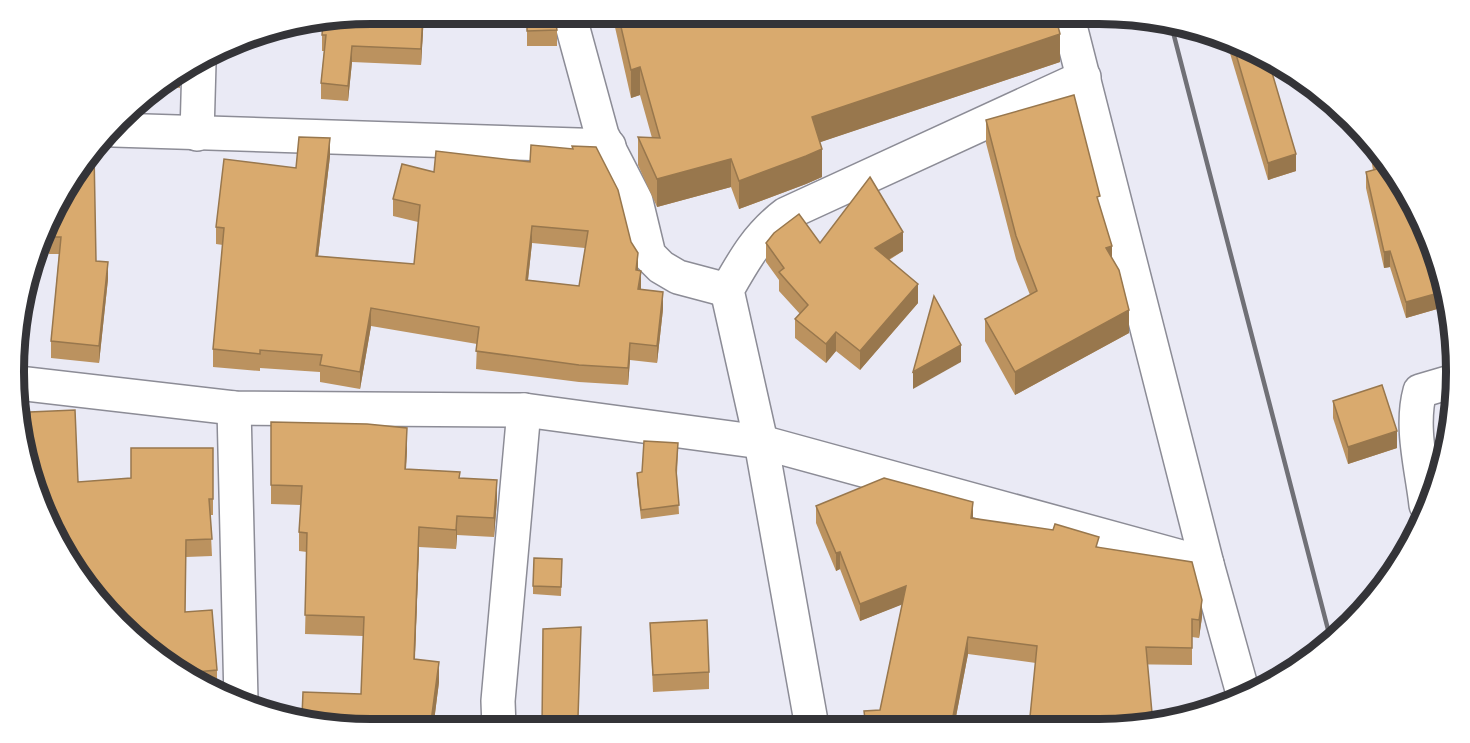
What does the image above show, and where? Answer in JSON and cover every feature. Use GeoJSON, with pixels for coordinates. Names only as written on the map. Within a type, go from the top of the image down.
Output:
{"type":"FeatureCollection","features":[{"type":"Feature","properties":{"kind":"street"},"geometry":{"type":"LineString","coordinates":[[572,24],[602,135],[636,201],[649,255],[661,267],[678,277],[727,290]]}},
{"type":"Feature","properties":{"kind":"street"},"geometry":{"type":"LineString","coordinates":[[1070,24],[1207,564],[1241,688]]}},
{"type":"Feature","properties":{"kind":"street"},"geometry":{"type":"LineString","coordinates":[[197,134],[199,71]]}},
{"type":"Feature","properties":{"kind":"street"},"geometry":{"type":"LineString","coordinates":[[811,719],[761,442],[727,290],[751,247],[767,228],[786,214],[1084,77]]}},
{"type":"Feature","properties":{"kind":"street"},"geometry":{"type":"LineString","coordinates":[[122,130],[609,146]]}},
{"type":"Feature","properties":{"kind":"street"},"geometry":{"type":"LineString","coordinates":[[24,383],[234,408],[524,410],[761,442],[1207,564]]}},
{"type":"Feature","properties":{"kind":"street"},"geometry":{"type":"LineString","coordinates":[[1424,492],[1415,420],[1416,405],[1420,391],[1445,384]]}},
{"type":"Feature","properties":{"kind":"street"},"geometry":{"type":"LineString","coordinates":[[234,408],[241,694]]}},
{"type":"Feature","properties":{"kind":"street"},"geometry":{"type":"LineString","coordinates":[[499,719],[498,701],[524,410]]}},
{"type":"Feature","properties":{"kind":"building"},"geometry":{"type":"Polygon","coordinates":[[[422,24],[421,49],[352,46],[348,86],[321,83],[326,35],[322,35],[323,28],[326,27],[422,24]]]}},
{"type":"Feature","properties":{"kind":"building"},"geometry":{"type":"Polygon","coordinates":[[[527,24],[556,24],[557,30],[527,31],[527,24]]]}},
{"type":"Feature","properties":{"kind":"building"},"geometry":{"type":"Polygon","coordinates":[[[620,24],[1058,24],[1060,34],[812,117],[822,149],[739,181],[731,159],[657,179],[638,137],[660,138],[640,67],[631,70],[620,24]]]}},
{"type":"Feature","properties":{"kind":"building"},"geometry":{"type":"Polygon","coordinates":[[[1235,52],[1271,71],[1296,154],[1268,163],[1235,52]]]}},
{"type":"Feature","properties":{"kind":"building"},"geometry":{"type":"Polygon","coordinates":[[[1074,95],[1100,196],[1097,197],[1112,246],[1106,248],[1119,270],[1129,310],[1015,372],[985,319],[1037,291],[1016,236],[986,120],[1074,95]]]}},
{"type":"Feature","properties":{"kind":"building"},"geometry":{"type":"Polygon","coordinates":[[[299,137],[330,138],[316,256],[414,264],[420,205],[393,199],[402,164],[434,172],[436,151],[530,162],[531,145],[573,149],[572,146],[596,147],[618,190],[631,242],[638,253],[636,270],[641,271],[638,289],[663,292],[657,346],[630,343],[628,368],[579,365],[476,351],[479,327],[371,308],[360,372],[320,365],[322,355],[260,350],[260,354],[213,349],[224,228],[216,227],[224,159],[296,168],[299,137]],[[532,226],[526,280],[579,286],[588,231],[532,226]]]}},
{"type":"Feature","properties":{"kind":"building"},"geometry":{"type":"Polygon","coordinates":[[[94,162],[96,261],[108,262],[99,346],[51,341],[61,237],[51,237],[71,198],[94,162]]]}},
{"type":"Feature","properties":{"kind":"building"},"geometry":{"type":"Polygon","coordinates":[[[1376,162],[1410,218],[1428,260],[1437,293],[1406,302],[1390,251],[1384,252],[1366,172],[1377,169],[1376,162]]]}},
{"type":"Feature","properties":{"kind":"building"},"geometry":{"type":"Polygon","coordinates":[[[870,177],[903,232],[875,248],[918,284],[860,351],[836,332],[826,344],[795,319],[808,305],[779,272],[784,268],[766,243],[774,233],[799,214],[820,243],[870,177]]]}},
{"type":"Feature","properties":{"kind":"building"},"geometry":{"type":"Polygon","coordinates":[[[934,296],[961,345],[913,372],[934,296]]]}},
{"type":"Feature","properties":{"kind":"building"},"geometry":{"type":"Polygon","coordinates":[[[1382,385],[1397,431],[1348,447],[1333,401],[1382,385]]]}},
{"type":"Feature","properties":{"kind":"building"},"geometry":{"type":"Polygon","coordinates":[[[75,410],[78,482],[131,478],[131,448],[213,448],[213,499],[209,499],[212,539],[186,540],[185,612],[212,610],[217,670],[198,672],[178,660],[142,633],[110,601],[96,583],[71,545],[50,504],[31,441],[30,412],[75,410]]]}},
{"type":"Feature","properties":{"kind":"building"},"geometry":{"type":"Polygon","coordinates":[[[271,422],[367,424],[407,428],[405,469],[460,472],[459,478],[497,480],[494,518],[457,516],[456,530],[419,527],[414,659],[439,662],[431,719],[349,718],[302,712],[303,692],[361,694],[364,617],[305,615],[307,533],[299,532],[302,486],[271,485],[271,422]]]}},
{"type":"Feature","properties":{"kind":"building"},"geometry":{"type":"Polygon","coordinates":[[[644,441],[678,443],[676,470],[679,505],[641,510],[637,473],[642,472],[644,441]]]}},
{"type":"Feature","properties":{"kind":"building"},"geometry":{"type":"Polygon","coordinates":[[[884,478],[973,502],[971,518],[1053,530],[1055,524],[1099,537],[1096,547],[1192,562],[1202,600],[1199,620],[1192,619],[1192,648],[1146,647],[1152,715],[1098,719],[1030,719],[1037,646],[968,637],[953,719],[865,719],[864,711],[880,710],[906,586],[860,604],[840,552],[836,553],[816,506],[884,478]]]}},
{"type":"Feature","properties":{"kind":"building"},"geometry":{"type":"Polygon","coordinates":[[[534,558],[562,559],[561,587],[533,586],[534,558]]]}},
{"type":"Feature","properties":{"kind":"building"},"geometry":{"type":"Polygon","coordinates":[[[707,620],[709,672],[653,675],[650,623],[707,620]]]}},
{"type":"Feature","properties":{"kind":"building"},"geometry":{"type":"Polygon","coordinates":[[[581,627],[578,717],[662,717],[662,719],[542,719],[543,629],[581,627]]]}},
{"type":"Feature","properties":{"kind":"railway"},"geometry":{"type":"LineString","coordinates":[[1173,33],[1329,632]]}}]}
